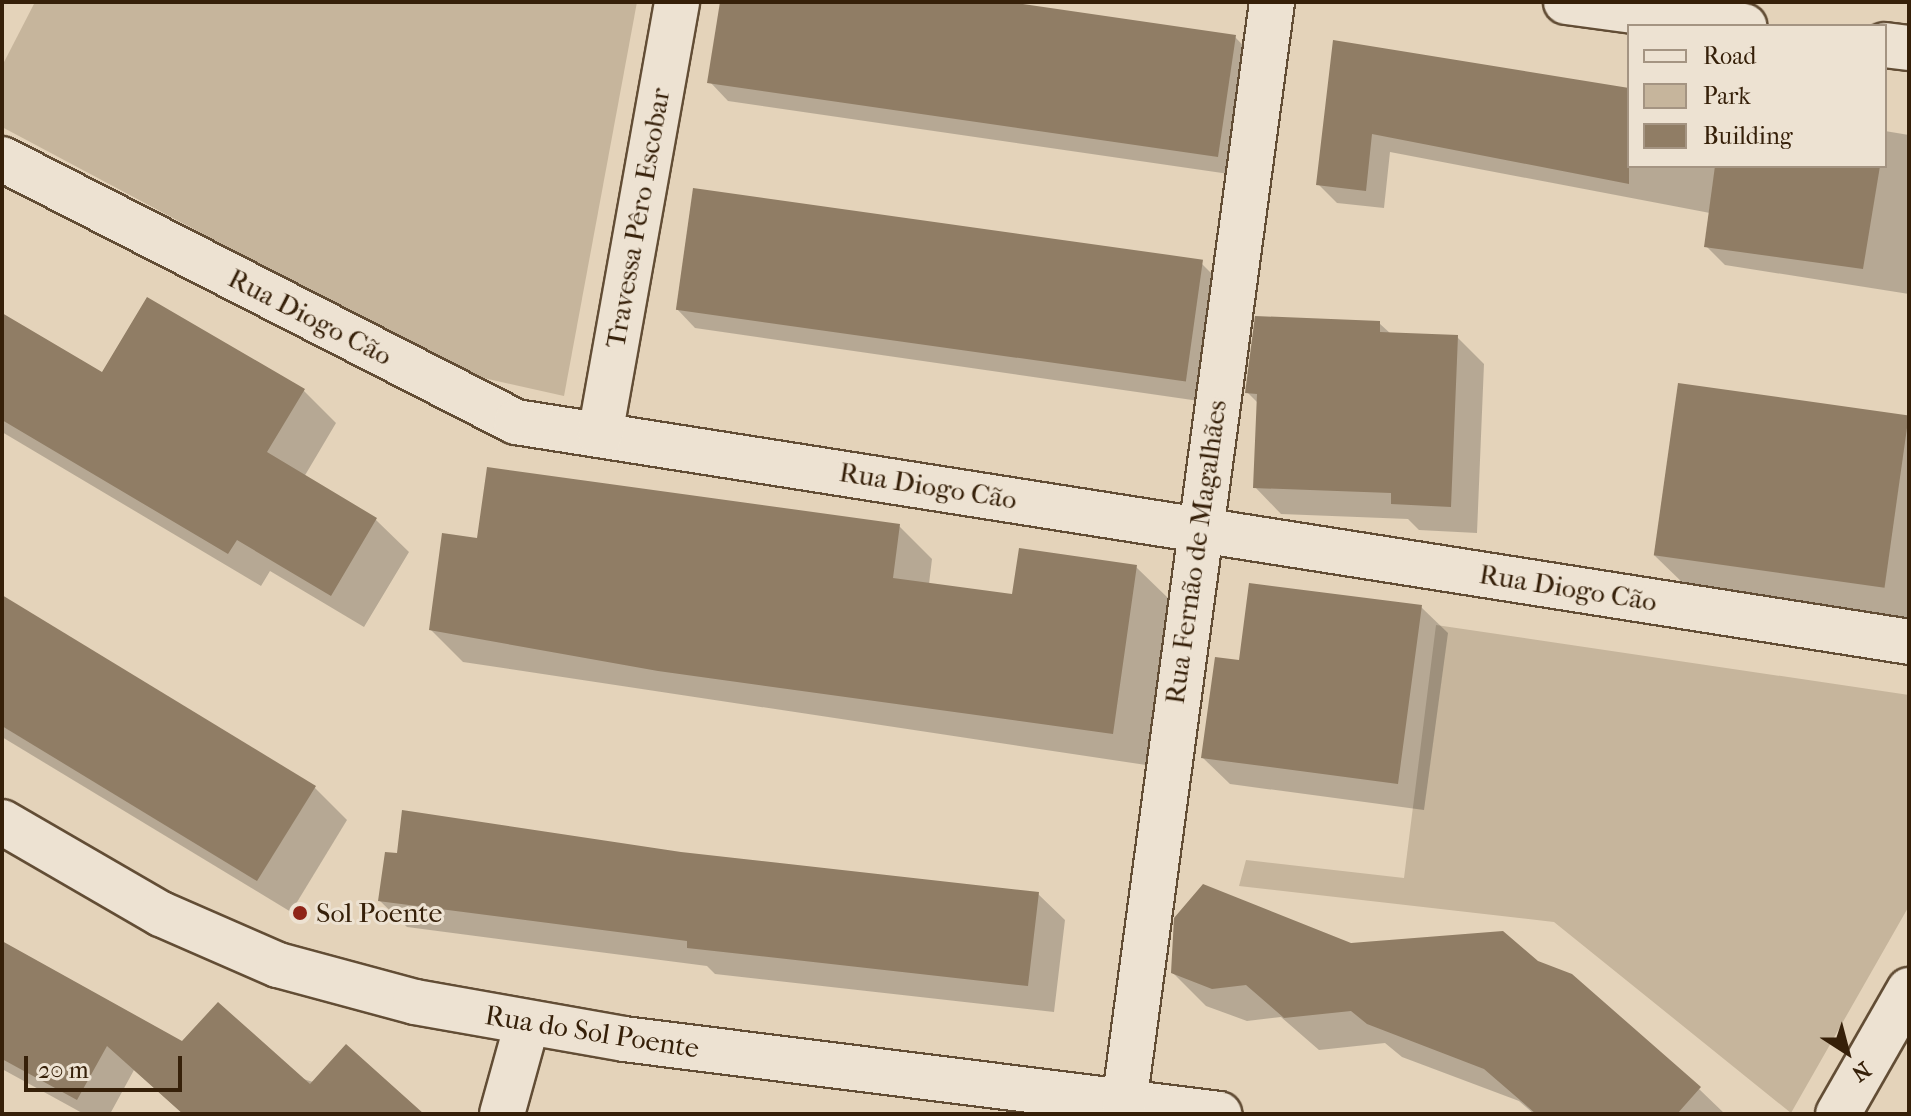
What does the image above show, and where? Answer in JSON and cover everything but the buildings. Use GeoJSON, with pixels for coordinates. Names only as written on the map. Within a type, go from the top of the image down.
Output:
{"type":"FeatureCollection","features":[{"type":"Feature","properties":{"kind":"street","name":"Travessa Pêro Escobar"},"geometry":{"type":"LineString","coordinates":[[600,435],[677,2]]}},
{"type":"Feature","properties":{"kind":"street","name":"Rua Fernão de Magalhães"},"geometry":{"type":"LineString","coordinates":[[1124,1104],[1198,529],[1272,2]]}},
{"type":"Feature","properties":{"kind":"street"},"geometry":{"type":"LineString","coordinates":[[1566,2],[1729,24]]}},
{"type":"Feature","properties":{"kind":"street"},"geometry":{"type":"LineString","coordinates":[[1887,45],[1909,48]]}},
{"type":"Feature","properties":{"kind":"street","name":"Rua Diogo Cão"},"geometry":{"type":"LineString","coordinates":[[2,159],[516,422],[1909,642]]}},
{"type":"Feature","properties":{"kind":"street","name":"Rua do Sol Poente"},"geometry":{"type":"LineString","coordinates":[[2,822],[161,914],[278,965],[527,1024],[1219,1114]]}},
{"type":"Feature","properties":{"kind":"street"},"geometry":{"type":"LineString","coordinates":[[1838,1114],[1909,990]]}},
{"type":"Feature","properties":{"kind":"street"},"geometry":{"type":"LineString","coordinates":[[502,1114],[527,1024]]}},
{"type":"Feature","properties":{"kind":"green space"},"geometry":{"type":"Polygon","coordinates":[[[35,2],[637,2],[564,396],[466,374],[2,127],[2,66],[35,2]]]}},
{"type":"Feature","properties":{"kind":"green space"},"geometry":{"type":"Polygon","coordinates":[[[1436,625],[1909,695],[1909,906],[1791,1113],[1554,922],[1239,886],[1246,860],[1404,878],[1436,625]]]}},
{"type":"Feature","properties":{"kind":"place","name":"Sol Poente"},"geometry":{"type":"Point","coordinates":[300,913]}}]}
